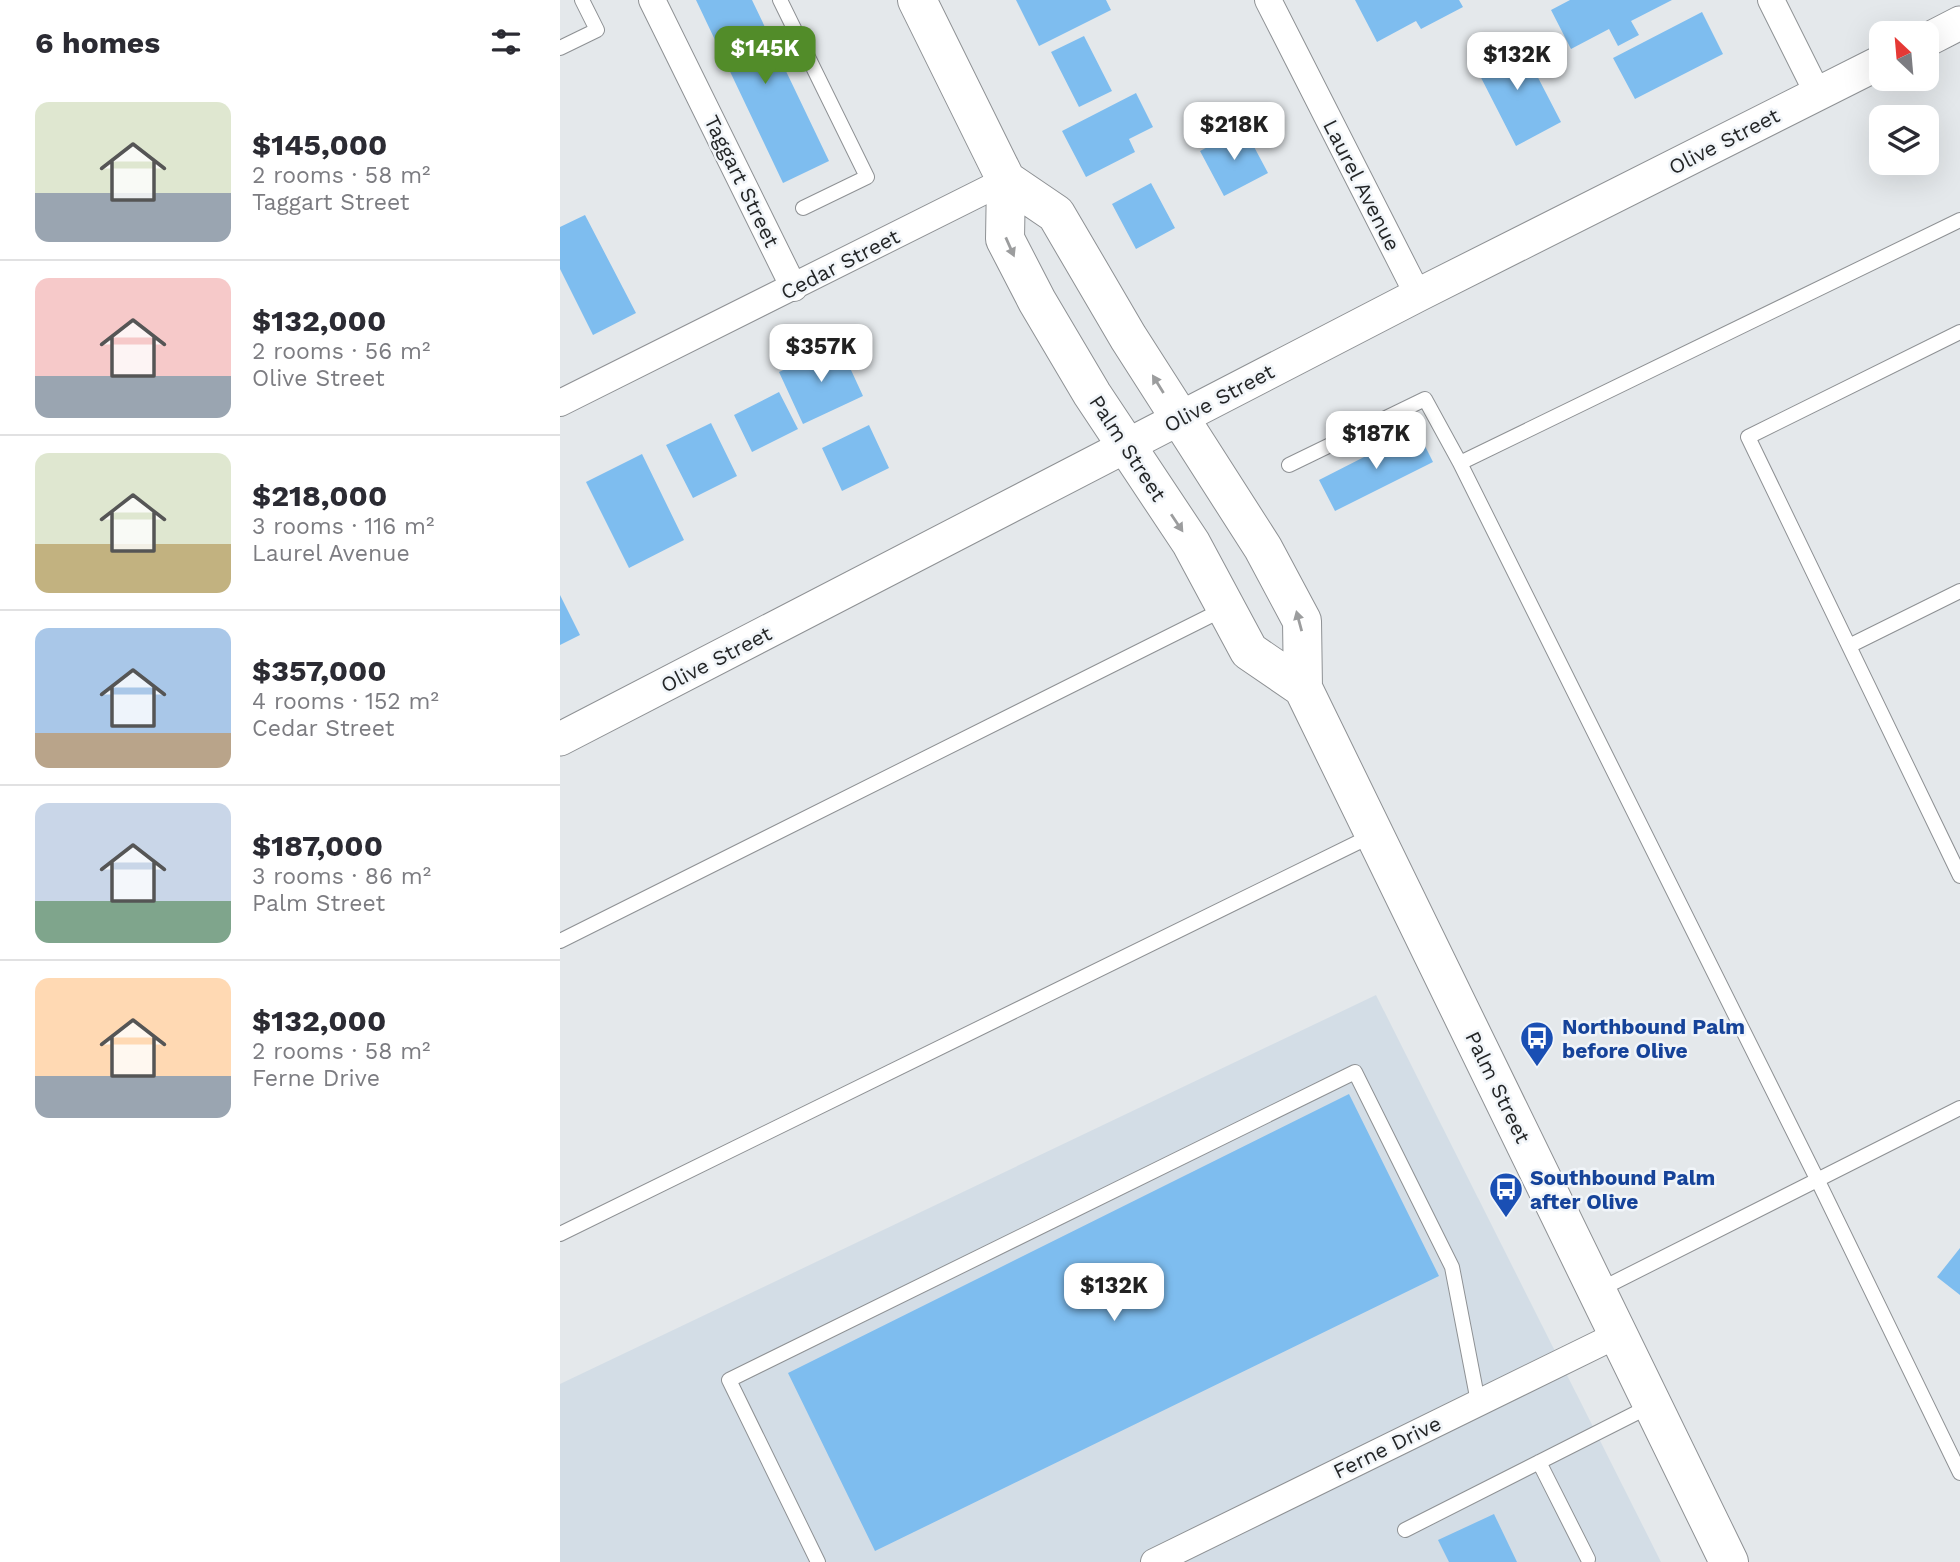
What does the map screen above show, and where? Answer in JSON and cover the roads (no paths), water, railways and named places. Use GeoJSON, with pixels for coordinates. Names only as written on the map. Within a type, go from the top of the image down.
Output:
{"type":"FeatureCollection","features":[{"type":"Feature","properties":{"kind":"main road","name":"Palm Street"},"geometry":{"type":"LineString","coordinates":[[917,0],[1006,180],[1005,239],[1051,325],[1191,544],[1249,651],[1303,688]]}},
{"type":"Feature","properties":{"kind":"main road","name":"Palm Street"},"geometry":{"type":"LineString","coordinates":[[1006,180],[1056,214],[1092,280],[1263,548],[1301,621],[1303,688],[1729,1562]]}},
{"type":"Feature","properties":{"kind":"street","name":"Taggart Street"},"geometry":{"type":"LineString","coordinates":[[652,0],[794,288]]}},
{"type":"Feature","properties":{"kind":"street","name":"Laurel Avenue"},"geometry":{"type":"LineString","coordinates":[[1268,0],[1418,295]]}},
{"type":"Feature","properties":{"kind":"street"},"geometry":{"type":"LineString","coordinates":[[1771,0],[1818,94]]}},
{"type":"Feature","properties":{"kind":"street"},"geometry":{"type":"LineString","coordinates":[[1939,34],[1960,23]]}},
{"type":"Feature","properties":{"kind":"street","name":"Olive Street"},"geometry":{"type":"LineString","coordinates":[[560,739],[1418,295],[1869,68]]}},
{"type":"Feature","properties":{"kind":"street","name":"Cedar Street"},"geometry":{"type":"LineString","coordinates":[[560,403],[1006,180]]}},
{"type":"Feature","properties":{"kind":"street","name":"Ferne Drive"},"geometry":{"type":"LineString","coordinates":[[1154,1562],[1619,1334]]}},
{"type":"Feature","properties":{"kind":"lane"},"geometry":{"type":"LineString","coordinates":[[560,48],[597,30],[582,0]]}},
{"type":"Feature","properties":{"kind":"lane"},"geometry":{"type":"LineString","coordinates":[[780,0],[867,177],[803,208]]}},
{"type":"Feature","properties":{"kind":"lane"},"geometry":{"type":"LineString","coordinates":[[1460,463],[1960,220]]}},
{"type":"Feature","properties":{"kind":"lane"},"geometry":{"type":"LineString","coordinates":[[1960,332],[1748,437],[1849,646],[1954,848],[1960,876]]}},
{"type":"Feature","properties":{"kind":"lane"},"geometry":{"type":"LineString","coordinates":[[1289,465],[1425,399],[1460,463],[1818,1181],[1960,1473]]}},
{"type":"Feature","properties":{"kind":"lane"},"geometry":{"type":"LineString","coordinates":[[1849,646],[1960,591]]}},
{"type":"Feature","properties":{"kind":"lane"},"geometry":{"type":"LineString","coordinates":[[560,941],[1227,608]]}},
{"type":"Feature","properties":{"kind":"lane"},"geometry":{"type":"LineString","coordinates":[[560,1234],[1374,835]]}},
{"type":"Feature","properties":{"kind":"lane"},"geometry":{"type":"LineString","coordinates":[[818,1562],[729,1380],[1355,1072],[1452,1268],[1478,1402]]}},
{"type":"Feature","properties":{"kind":"lane"},"geometry":{"type":"LineString","coordinates":[[1598,1291],[1960,1108]]}},
{"type":"Feature","properties":{"kind":"lane"},"geometry":{"type":"LineString","coordinates":[[1405,1530],[1654,1404]]}},
{"type":"Feature","properties":{"kind":"lane"},"geometry":{"type":"LineString","coordinates":[[1539,1462],[1588,1559]]}},
{"type":"Feature","properties":{"kind":"place","name":"Northbound Palm before Olive"},"geometry":{"type":"Point","coordinates":[1537,1068]}},
{"type":"Feature","properties":{"kind":"place","name":"Southbound Palm after Olive"},"geometry":{"type":"Point","coordinates":[1506,1219]}}]}
